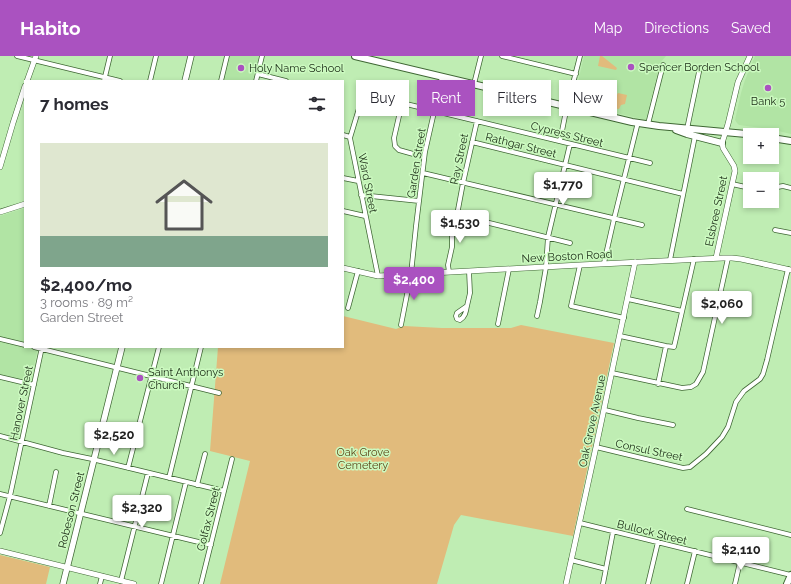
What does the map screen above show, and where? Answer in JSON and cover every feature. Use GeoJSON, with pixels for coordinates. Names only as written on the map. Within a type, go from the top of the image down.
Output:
{"type":"FeatureCollection","features":[{"type":"Feature","properties":{"kind":"main road"},"geometry":{"type":"LineString","coordinates":[[185,80],[191,56]]}},
{"type":"Feature","properties":{"kind":"main road"},"geometry":{"type":"LineString","coordinates":[[356,56],[456,80]]}},
{"type":"Feature","properties":{"kind":"main road"},"geometry":{"type":"LineString","coordinates":[[475,84],[559,104]]}},
{"type":"Feature","properties":{"kind":"main road"},"geometry":{"type":"LineString","coordinates":[[612,116],[665,127],[743,134]]}},
{"type":"Feature","properties":{"kind":"main road"},"geometry":{"type":"LineString","coordinates":[[665,127],[722,143]]}},
{"type":"Feature","properties":{"kind":"main road"},"geometry":{"type":"LineString","coordinates":[[779,139],[791,141]]}},
{"type":"Feature","properties":{"kind":"main road","name":"Robeson Street"},"geometry":{"type":"LineString","coordinates":[[63,584],[122,348]]}},
{"type":"Feature","properties":{"kind":"main road"},"geometry":{"type":"LineString","coordinates":[[787,584],[791,575]]}},
{"type":"Feature","properties":{"kind":"street"},"geometry":{"type":"LineString","coordinates":[[17,56],[35,58],[104,79],[110,56]]}},
{"type":"Feature","properties":{"kind":"street"},"geometry":{"type":"LineString","coordinates":[[150,80],[156,56]]}},
{"type":"Feature","properties":{"kind":"street"},"geometry":{"type":"LineString","coordinates":[[221,80],[227,56]]}},
{"type":"Feature","properties":{"kind":"street"},"geometry":{"type":"LineString","coordinates":[[256,80],[262,56]]}},
{"type":"Feature","properties":{"kind":"street"},"geometry":{"type":"LineString","coordinates":[[475,80],[481,56]]}},
{"type":"Feature","properties":{"kind":"street"},"geometry":{"type":"LineString","coordinates":[[502,56],[576,74]]}},
{"type":"Feature","properties":{"kind":"street"},"geometry":{"type":"LineString","coordinates":[[574,80],[580,56]]}},
{"type":"Feature","properties":{"kind":"street"},"geometry":{"type":"LineString","coordinates":[[722,143],[738,82],[750,56]]}},
{"type":"Feature","properties":{"kind":"street"},"geometry":{"type":"LineString","coordinates":[[27,80],[35,58]]}},
{"type":"Feature","properties":{"kind":"street"},"geometry":{"type":"LineString","coordinates":[[648,124],[662,66]]}},
{"type":"Feature","properties":{"kind":"street"},"geometry":{"type":"LineString","coordinates":[[687,129],[699,72]]}},
{"type":"Feature","properties":{"kind":"street"},"geometry":{"type":"LineString","coordinates":[[258,74],[282,80]]}},
{"type":"Feature","properties":{"kind":"street"},"geometry":{"type":"LineString","coordinates":[[0,167],[2,150],[24,89]]}},
{"type":"Feature","properties":{"kind":"street","name":"Ward Street"},"geometry":{"type":"LineString","coordinates":[[357,116],[350,138],[378,276]]}},
{"type":"Feature","properties":{"kind":"street"},"geometry":{"type":"LineString","coordinates":[[399,116],[394,138],[395,146],[399,150],[424,157]]}},
{"type":"Feature","properties":{"kind":"street","name":"Garden Street"},"geometry":{"type":"LineString","coordinates":[[401,325],[411,274],[424,157],[433,116]]}},
{"type":"Feature","properties":{"kind":"street","name":"Cypress Street"},"geometry":{"type":"LineString","coordinates":[[456,116],[650,163]]}},
{"type":"Feature","properties":{"kind":"street"},"geometry":{"type":"LineString","coordinates":[[560,141],[566,116]]}},
{"type":"Feature","properties":{"kind":"street","name":"Ray Street"},"geometry":{"type":"LineString","coordinates":[[449,272],[448,265],[452,247],[452,236],[458,215],[463,183],[477,121]]}},
{"type":"Feature","properties":{"kind":"street"},"geometry":{"type":"LineString","coordinates":[[604,263],[638,122]]}},
{"type":"Feature","properties":{"kind":"street"},"geometry":{"type":"LineString","coordinates":[[344,135],[350,138]]}},
{"type":"Feature","properties":{"kind":"street"},"geometry":{"type":"LineString","coordinates":[[670,260],[696,136]]}},
{"type":"Feature","properties":{"kind":"street","name":"Rathgar Street"},"geometry":{"type":"LineString","coordinates":[[472,142],[683,194]]}},
{"type":"Feature","properties":{"kind":"street","name":"Elsbree Street"},"geometry":{"type":"LineString","coordinates":[[716,258],[735,173],[722,143]]}},
{"type":"Feature","properties":{"kind":"street"},"geometry":{"type":"LineString","coordinates":[[537,316],[546,267],[548,237],[570,144]]}},
{"type":"Feature","properties":{"kind":"street"},"geometry":{"type":"LineString","coordinates":[[423,173],[642,225]]}},
{"type":"Feature","properties":{"kind":"street"},"geometry":{"type":"LineString","coordinates":[[344,178],[358,181]]}},
{"type":"Feature","properties":{"kind":"street"},"geometry":{"type":"LineString","coordinates":[[732,184],[743,186]]}},
{"type":"Feature","properties":{"kind":"street"},"geometry":{"type":"LineString","coordinates":[[779,187],[791,188]]}},
{"type":"Feature","properties":{"kind":"street"},"geometry":{"type":"LineString","coordinates":[[361,196],[419,201]]}},
{"type":"Feature","properties":{"kind":"street"},"geometry":{"type":"LineString","coordinates":[[0,212],[24,204]]}},
{"type":"Feature","properties":{"kind":"street"},"geometry":{"type":"LineString","coordinates":[[344,211],[365,216]]}},
{"type":"Feature","properties":{"kind":"street"},"geometry":{"type":"LineString","coordinates":[[458,215],[570,243]]}},
{"type":"Feature","properties":{"kind":"street"},"geometry":{"type":"LineString","coordinates":[[775,230],[791,234]]}},
{"type":"Feature","properties":{"kind":"street"},"geometry":{"type":"LineString","coordinates":[[612,373],[682,388],[691,387],[696,384],[700,379],[704,367],[728,258]]}},
{"type":"Feature","properties":{"kind":"street","name":"New Boston Road"},"geometry":{"type":"LineString","coordinates":[[344,268],[378,276],[580,264],[728,258],[741,259],[790,270]]}},
{"type":"Feature","properties":{"kind":"street"},"geometry":{"type":"LineString","coordinates":[[620,336],[674,347],[694,259]]}},
{"type":"Feature","properties":{"kind":"street","name":"Oak Grove Avenue"},"geometry":{"type":"LineString","coordinates":[[566,584],[636,262]]}},
{"type":"Feature","properties":{"kind":"street"},"geometry":{"type":"LineString","coordinates":[[580,264],[571,306],[624,318]]}},
{"type":"Feature","properties":{"kind":"street"},"geometry":{"type":"LineString","coordinates":[[498,324],[509,269]]}},
{"type":"Feature","properties":{"kind":"street","name":"Consul Street"},"geometry":{"type":"LineString","coordinates":[[596,447],[683,468],[690,467],[706,454],[722,437],[728,427],[735,404],[744,391],[760,380],[763,374],[790,270]]}},
{"type":"Feature","properties":{"kind":"street"},"geometry":{"type":"LineString","coordinates":[[348,308],[358,271]]}},
{"type":"Feature","properties":{"kind":"street"},"geometry":{"type":"LineString","coordinates":[[467,306],[470,293],[468,271]]}},
{"type":"Feature","properties":{"kind":"street"},"geometry":{"type":"LineString","coordinates":[[628,299],[682,311]]}},
{"type":"Feature","properties":{"kind":"street"},"geometry":{"type":"LineString","coordinates":[[0,339],[24,345]]}},
{"type":"Feature","properties":{"kind":"street"},"geometry":{"type":"LineString","coordinates":[[658,384],[666,346]]}},
{"type":"Feature","properties":{"kind":"street"},"geometry":{"type":"LineString","coordinates":[[42,348],[219,393]]}},
{"type":"Feature","properties":{"kind":"street","name":"Hanover Street"},"geometry":{"type":"LineString","coordinates":[[0,533],[10,496],[42,348]]}},
{"type":"Feature","properties":{"kind":"street"},"geometry":{"type":"LineString","coordinates":[[128,468],[159,348]]}},
{"type":"Feature","properties":{"kind":"street"},"geometry":{"type":"LineString","coordinates":[[169,478],[201,348]]}},
{"type":"Feature","properties":{"kind":"street"},"geometry":{"type":"LineString","coordinates":[[0,377],[34,386]]}},
{"type":"Feature","properties":{"kind":"street"},"geometry":{"type":"LineString","coordinates":[[604,410],[673,425]]}},
{"type":"Feature","properties":{"kind":"street"},"geometry":{"type":"LineString","coordinates":[[0,436],[64,453],[224,491]]}},
{"type":"Feature","properties":{"kind":"street"},"geometry":{"type":"LineString","coordinates":[[197,485],[205,454]]}},
{"type":"Feature","properties":{"kind":"street","name":"Colfax Street"},"geometry":{"type":"LineString","coordinates":[[201,584],[232,459]]}},
{"type":"Feature","properties":{"kind":"street"},"geometry":{"type":"LineString","coordinates":[[49,506],[56,472]]}},
{"type":"Feature","properties":{"kind":"street"},"geometry":{"type":"LineString","coordinates":[[121,581],[148,473]]}},
{"type":"Feature","properties":{"kind":"street"},"geometry":{"type":"LineString","coordinates":[[160,584],[186,482]]}},
{"type":"Feature","properties":{"kind":"street"},"geometry":{"type":"LineString","coordinates":[[0,494],[211,545]]}},
{"type":"Feature","properties":{"kind":"street"},"geometry":{"type":"LineString","coordinates":[[687,510],[791,535]]}},
{"type":"Feature","properties":{"kind":"street","name":"Bullock Street"},"geometry":{"type":"LineString","coordinates":[[580,524],[791,575]]}},
{"type":"Feature","properties":{"kind":"street"},"geometry":{"type":"LineString","coordinates":[[603,584],[613,532]]}},
{"type":"Feature","properties":{"kind":"street"},"geometry":{"type":"LineString","coordinates":[[648,584],[658,542]]}},
{"type":"Feature","properties":{"kind":"street"},"geometry":{"type":"LineString","coordinates":[[0,551],[134,584]]}},
{"type":"Feature","properties":{"kind":"street"},"geometry":{"type":"LineString","coordinates":[[687,584],[695,552]]}},
{"type":"Feature","properties":{"kind":"street"},"geometry":{"type":"LineString","coordinates":[[572,560],[606,569]]}},
{"type":"Feature","properties":{"kind":"street"},"geometry":{"type":"LineString","coordinates":[[735,584],[740,562]]}},
{"type":"Feature","properties":{"kind":"street"},"geometry":{"type":"LineString","coordinates":[[100,584],[102,576]]}},
{"type":"Feature","properties":{"kind":"shaded area","name":"Holy Name School"},"geometry":{"type":"Polygon","coordinates":[[[230,56],[259,56],[253,80],[224,80],[230,56]]]}},
{"type":"Feature","properties":{"kind":"shaded area"},"geometry":{"type":"Polygon","coordinates":[[[584,56],[666,56],[660,63],[646,120],[617,113],[617,80],[578,80],[584,56]]]}},
{"type":"Feature","properties":{"kind":"shaded area"},"geometry":{"type":"Polygon","coordinates":[[[755,56],[791,56],[791,134],[779,131],[779,128],[762,128],[739,125],[737,123],[735,120],[745,80],[755,56]]]}},
{"type":"Feature","properties":{"kind":"shaded area"},"geometry":{"type":"Polygon","coordinates":[[[24,208],[24,348],[38,348],[31,381],[0,374],[0,216],[24,208]]]}},
{"type":"Feature","properties":{"kind":"green space"},"geometry":{"type":"Polygon","coordinates":[[[600,56],[617,68],[616,70],[598,66],[600,56]]]}},
{"type":"Feature","properties":{"kind":"green space"},"geometry":{"type":"Polygon","coordinates":[[[618,93],[627,95],[625,104],[621,105],[619,109],[617,109],[618,93]]]}},
{"type":"Feature","properties":{"kind":"green space","name":"Oak Grove Cemetery"},"geometry":{"type":"Polygon","coordinates":[[[344,316],[396,329],[404,326],[442,328],[511,328],[521,325],[614,343],[573,536],[461,515],[454,525],[437,584],[220,584],[250,461],[210,451],[218,348],[344,348],[344,316]]]}},
{"type":"Feature","properties":{"kind":"green space"},"geometry":{"type":"Polygon","coordinates":[[[0,555],[50,567],[46,584],[0,584],[0,555]]]}},
{"type":"Feature","properties":{"kind":"place","name":"Spencer Borden School"},"geometry":{"type":"Point","coordinates":[631,67]}},
{"type":"Feature","properties":{"kind":"place","name":"Holy Name School"},"geometry":{"type":"Point","coordinates":[241,68]}},
{"type":"Feature","properties":{"kind":"place","name":"Bank 5"},"geometry":{"type":"Point","coordinates":[768,88]}},
{"type":"Feature","properties":{"kind":"place","name":"Saint Anthonys Church"},"geometry":{"type":"Point","coordinates":[140,378]}}]}
